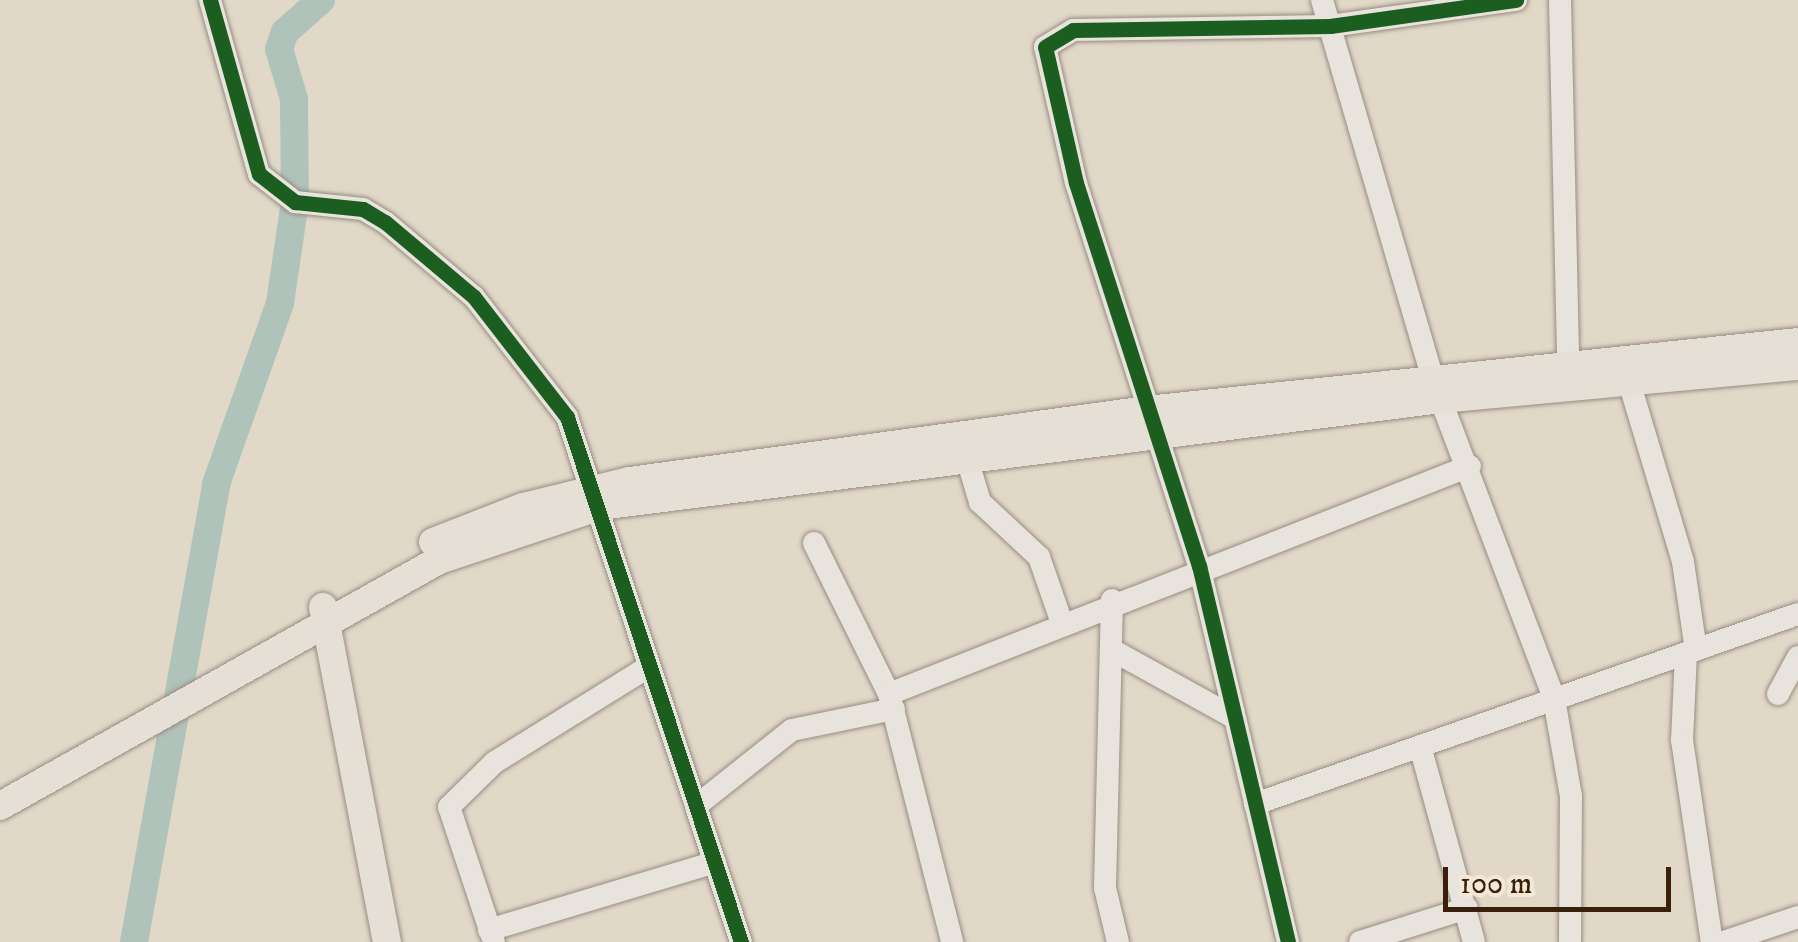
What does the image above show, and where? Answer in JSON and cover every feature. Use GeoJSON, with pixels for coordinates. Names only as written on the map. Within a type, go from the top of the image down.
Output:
{"type":"FeatureCollection","features":[{"type":"Feature","properties":{"kind":"main road"},"geometry":{"type":"LineString","coordinates":[[0,806],[84,749],[269,647],[476,523],[598,497],[1151,422],[1436,388],[1568,366],[1798,342]]}},
{"type":"Feature","properties":{"kind":"main road"},"geometry":{"type":"LineString","coordinates":[[1436,388],[1630,385],[1798,366]]}},
{"type":"Feature","properties":{"kind":"main road"},"geometry":{"type":"LineString","coordinates":[[598,497],[968,462],[1151,422]]}},
{"type":"Feature","properties":{"kind":"main road"},"geometry":{"type":"LineString","coordinates":[[325,614],[387,942]]}},
{"type":"Feature","properties":{"kind":"main road"},"geometry":{"type":"LineString","coordinates":[[0,785],[84,749]]}},
{"type":"Feature","properties":{"kind":"street"},"geometry":{"type":"LineString","coordinates":[[210,0],[259,174],[295,202],[364,208],[474,297],[566,417],[598,497],[644,669],[696,806],[740,942]]}},
{"type":"Feature","properties":{"kind":"street"},"geometry":{"type":"LineString","coordinates":[[1322,0],[1436,388],[1470,466],[1554,699],[1571,796],[1570,942]]}},
{"type":"Feature","properties":{"kind":"street"},"geometry":{"type":"LineString","coordinates":[[1288,942],[1199,566],[1151,422],[1046,47],[1073,30],[1330,26],[1516,0]]}},
{"type":"Feature","properties":{"kind":"street"},"geometry":{"type":"LineString","coordinates":[[1560,0],[1568,366]]}},
{"type":"Feature","properties":{"kind":"street"},"geometry":{"type":"LineString","coordinates":[[1630,385],[1683,562],[1691,652],[1682,740],[1712,942]]}},
{"type":"Feature","properties":{"kind":"street"},"geometry":{"type":"LineString","coordinates":[[968,462],[980,502],[1038,557],[1061,620]]}},
{"type":"Feature","properties":{"kind":"street"},"geometry":{"type":"LineString","coordinates":[[696,806],[792,730],[891,702],[1061,620],[1470,466]]}},
{"type":"Feature","properties":{"kind":"street"},"geometry":{"type":"LineString","coordinates":[[814,543],[891,702],[952,942]]}},
{"type":"Feature","properties":{"kind":"street"},"geometry":{"type":"LineString","coordinates":[[1112,600],[1114,651],[1105,888],[1118,942]]}},
{"type":"Feature","properties":{"kind":"street"},"geometry":{"type":"LineString","coordinates":[[1255,804],[1798,614]]}},
{"type":"Feature","properties":{"kind":"street"},"geometry":{"type":"LineString","coordinates":[[1114,651],[1235,718]]}},
{"type":"Feature","properties":{"kind":"street"},"geometry":{"type":"LineString","coordinates":[[1778,694],[1798,657]]}},
{"type":"Feature","properties":{"kind":"street"},"geometry":{"type":"LineString","coordinates":[[644,669],[495,762],[449,807],[491,936],[715,862]]}},
{"type":"Feature","properties":{"kind":"street"},"geometry":{"type":"LineString","coordinates":[[1420,746],[1474,942]]}},
{"type":"Feature","properties":{"kind":"street"},"geometry":{"type":"LineString","coordinates":[[1360,942],[1467,908]]}},
{"type":"Feature","properties":{"kind":"street"},"geometry":{"type":"LineString","coordinates":[[1724,942],[1798,917]]}},
{"type":"Feature","properties":{"kind":"waterway"},"geometry":{"type":"LineString","coordinates":[[134,942],[216,484],[280,303],[295,202],[294,99],[279,49],[285,32],[321,0]]}},
{"type":"Feature","properties":{"kind":"cycle path"},"geometry":{"type":"LineString","coordinates":[[210,0],[259,174],[295,202],[363,209],[385,222],[474,297],[567,417],[741,942]]}},
{"type":"Feature","properties":{"kind":"cycle path"},"geometry":{"type":"LineString","coordinates":[[1288,942],[1199,566],[1076,183],[1045,47],[1073,30],[1330,26],[1516,0]]}}]}
